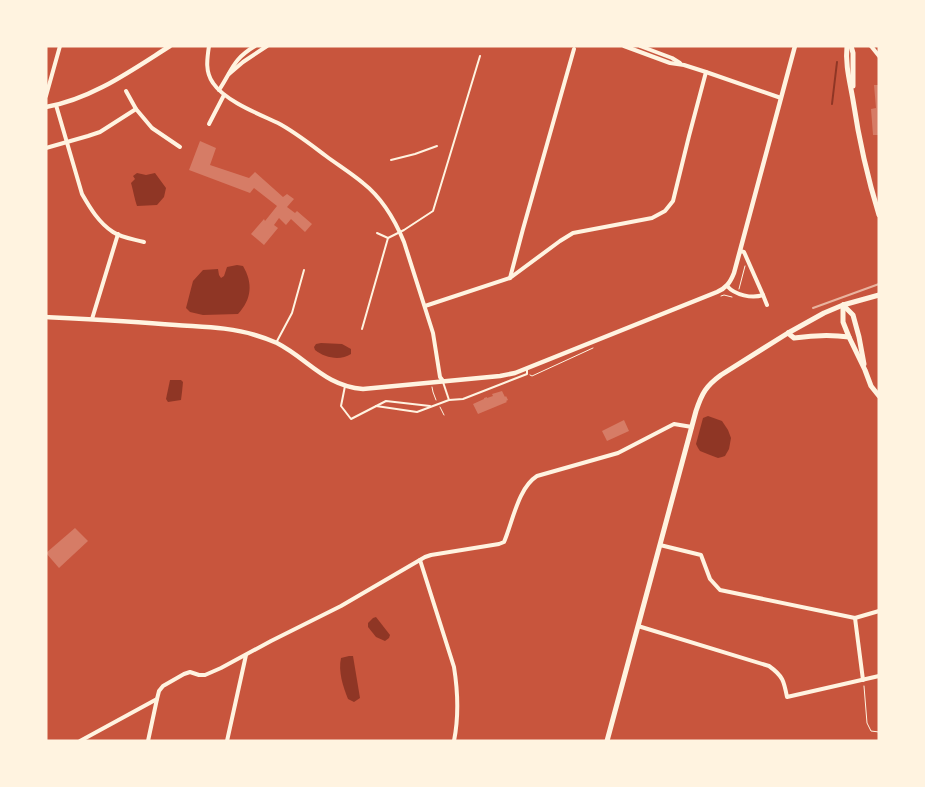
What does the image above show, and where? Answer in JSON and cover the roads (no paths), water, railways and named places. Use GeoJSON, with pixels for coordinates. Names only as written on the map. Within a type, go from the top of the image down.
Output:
{"type":"FeatureCollection","features":[{"type":"Feature","properties":{"kind":"main road"},"geometry":{"type":"LineString","coordinates":[[849,46],[853,53],[853,99],[858,135],[879,215]]}},
{"type":"Feature","properties":{"kind":"main road"},"geometry":{"type":"LineString","coordinates":[[607,741],[696,411],[703,392],[714,380],[824,312],[879,295]]}},
{"type":"Feature","properties":{"kind":"main road"},"geometry":{"type":"LineString","coordinates":[[842,305],[842,322],[871,386],[879,396]]}},
{"type":"Feature","properties":{"kind":"main road"},"geometry":{"type":"LineString","coordinates":[[842,305],[852,315],[860,337],[865,370]]}},
{"type":"Feature","properties":{"kind":"main road"},"geometry":{"type":"LineString","coordinates":[[788,333],[794,338],[822,334],[849,338]]}},
{"type":"Feature","properties":{"kind":"street"},"geometry":{"type":"LineString","coordinates":[[46,96],[60,46]]}},
{"type":"Feature","properties":{"kind":"street"},"geometry":{"type":"LineString","coordinates":[[46,107],[93,92],[170,46]]}},
{"type":"Feature","properties":{"kind":"street"},"geometry":{"type":"LineString","coordinates":[[209,46],[207,58],[208,72],[213,83],[224,95],[288,129],[363,182],[380,199],[400,232],[433,333],[442,382]]}},
{"type":"Feature","properties":{"kind":"street"},"geometry":{"type":"LineString","coordinates":[[219,90],[240,57],[255,46]]}},
{"type":"Feature","properties":{"kind":"street"},"geometry":{"type":"LineString","coordinates":[[228,76],[243,62],[267,46]]}},
{"type":"Feature","properties":{"kind":"street"},"geometry":{"type":"LineString","coordinates":[[624,46],[670,63],[684,65],[781,98]]}},
{"type":"Feature","properties":{"kind":"street"},"geometry":{"type":"LineString","coordinates":[[640,46],[672,58],[684,65]]}},
{"type":"Feature","properties":{"kind":"street"},"geometry":{"type":"LineString","coordinates":[[46,316],[241,331],[276,343],[331,380],[345,386],[363,389],[500,376],[527,369],[717,292],[727,286],[731,281],[740,251],[795,46]]}},
{"type":"Feature","properties":{"kind":"street"},"geometry":{"type":"LineString","coordinates":[[871,46],[879,56]]}},
{"type":"Feature","properties":{"kind":"street"},"geometry":{"type":"LineString","coordinates":[[510,278],[522,229],[574,49]]}},
{"type":"Feature","properties":{"kind":"street"},"geometry":{"type":"LineString","coordinates":[[425,306],[510,278],[560,241],[573,234],[652,218],[665,211],[673,201],[706,72]]}},
{"type":"Feature","properties":{"kind":"street"},"geometry":{"type":"LineString","coordinates":[[126,91],[136,109],[152,128],[180,147]]}},
{"type":"Feature","properties":{"kind":"street"},"geometry":{"type":"LineString","coordinates":[[209,124],[224,95]]}},
{"type":"Feature","properties":{"kind":"street"},"geometry":{"type":"LineString","coordinates":[[56,105],[82,194],[89,206],[98,218],[112,231],[124,237],[144,242]]}},
{"type":"Feature","properties":{"kind":"street"},"geometry":{"type":"LineString","coordinates":[[46,148],[100,132],[136,109]]}},
{"type":"Feature","properties":{"kind":"street"},"geometry":{"type":"LineString","coordinates":[[92,319],[118,234]]}},
{"type":"Feature","properties":{"kind":"street"},"geometry":{"type":"LineString","coordinates":[[740,251],[744,252],[767,305]]}},
{"type":"Feature","properties":{"kind":"street"},"geometry":{"type":"LineString","coordinates":[[727,286],[737,296],[756,297],[763,295]]}},
{"type":"Feature","properties":{"kind":"street"},"geometry":{"type":"LineString","coordinates":[[148,741],[159,690],[163,686],[188,672],[205,675],[221,668],[341,606],[431,555],[504,542],[522,492],[529,482],[539,475],[618,453],[674,424],[692,427]]}},
{"type":"Feature","properties":{"kind":"street"},"geometry":{"type":"LineString","coordinates":[[660,545],[702,556],[710,579],[720,590],[855,618],[879,611]]}},
{"type":"Feature","properties":{"kind":"street"},"geometry":{"type":"LineString","coordinates":[[420,560],[454,667],[458,712],[454,741]]}},
{"type":"Feature","properties":{"kind":"street"},"geometry":{"type":"LineString","coordinates":[[855,618],[863,680]]}},
{"type":"Feature","properties":{"kind":"street"},"geometry":{"type":"LineString","coordinates":[[638,626],[769,666],[782,676],[787,697],[879,676]]}},
{"type":"Feature","properties":{"kind":"street"},"geometry":{"type":"LineString","coordinates":[[227,741],[246,655]]}},
{"type":"Feature","properties":{"kind":"street"},"geometry":{"type":"LineString","coordinates":[[80,741],[157,699]]}},
{"type":"Feature","properties":{"kind":"lane"},"geometry":{"type":"LineString","coordinates":[[362,328],[388,238],[433,211],[480,56]]}},
{"type":"Feature","properties":{"kind":"lane"},"geometry":{"type":"LineString","coordinates":[[391,160],[436,146]]}},
{"type":"Feature","properties":{"kind":"lane"},"geometry":{"type":"LineString","coordinates":[[378,233],[388,238]]}},
{"type":"Feature","properties":{"kind":"lane"},"geometry":{"type":"LineString","coordinates":[[276,343],[292,313],[304,270]]}},
{"type":"Feature","properties":{"kind":"lane"},"geometry":{"type":"LineString","coordinates":[[376,406],[417,412],[449,400],[463,399],[528,374],[527,369]]}},
{"type":"Feature","properties":{"kind":"lane"},"geometry":{"type":"LineString","coordinates":[[442,382],[449,400]]}},
{"type":"Feature","properties":{"kind":"lane"},"geometry":{"type":"LineString","coordinates":[[345,386],[341,406],[350,419],[386,401],[432,406]]}},
{"type":"Feature","properties":{"kind":"waterway"},"geometry":{"type":"LineString","coordinates":[[832,104],[837,62]]}},
{"type":"Feature","properties":{"kind":"railway"},"geometry":{"type":"LineString","coordinates":[[813,308],[879,284]]}}]}
